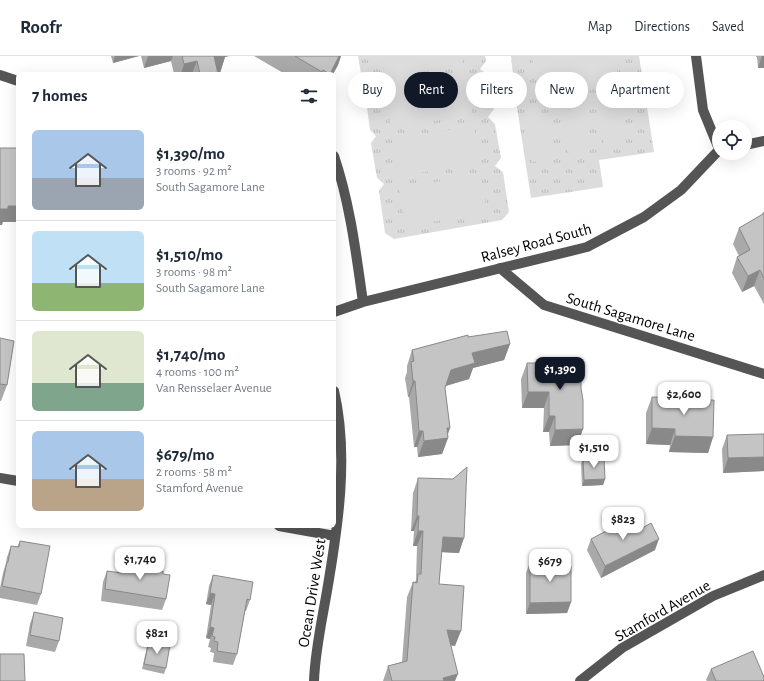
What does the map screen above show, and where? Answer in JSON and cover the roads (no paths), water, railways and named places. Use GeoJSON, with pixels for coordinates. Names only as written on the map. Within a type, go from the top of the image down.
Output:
{"type":"FeatureCollection","features":[{"type":"Feature","properties":{"kind":"street","name":"Ralsey Road South"},"geometry":{"type":"LineString","coordinates":[[696,56],[703,110],[712,132]]}},
{"type":"Feature","properties":{"kind":"street"},"geometry":{"type":"LineString","coordinates":[[0,76],[16,80]]}},
{"type":"Feature","properties":{"kind":"street"},"geometry":{"type":"LineString","coordinates":[[752,144],[764,141]]}},
{"type":"Feature","properties":{"kind":"street","name":"Ralsey Road South"},"geometry":{"type":"LineString","coordinates":[[336,311],[363,302],[587,247],[644,217],[681,190],[712,157]]}},
{"type":"Feature","properties":{"kind":"street"},"geometry":{"type":"LineString","coordinates":[[336,162],[352,226],[363,302]]}},
{"type":"Feature","properties":{"kind":"street","name":"South Sagamore Lane"},"geometry":{"type":"LineString","coordinates":[[500,268],[544,305],[764,374]]}},
{"type":"Feature","properties":{"kind":"street","name":"Ocean Drive West"},"geometry":{"type":"LineString","coordinates":[[336,402],[339,419],[340,468],[339,501],[336,527]]}},
{"type":"Feature","properties":{"kind":"street"},"geometry":{"type":"LineString","coordinates":[[0,478],[16,481]]}},
{"type":"Feature","properties":{"kind":"street"},"geometry":{"type":"LineString","coordinates":[[290,528],[335,536]]}},
{"type":"Feature","properties":{"kind":"street","name":"Ocean Drive West"},"geometry":{"type":"LineString","coordinates":[[314,681],[319,635],[336,528]]}},
{"type":"Feature","properties":{"kind":"street","name":"Stamford Avenue"},"geometry":{"type":"LineString","coordinates":[[580,681],[622,648],[714,596],[764,575]]}}]}
